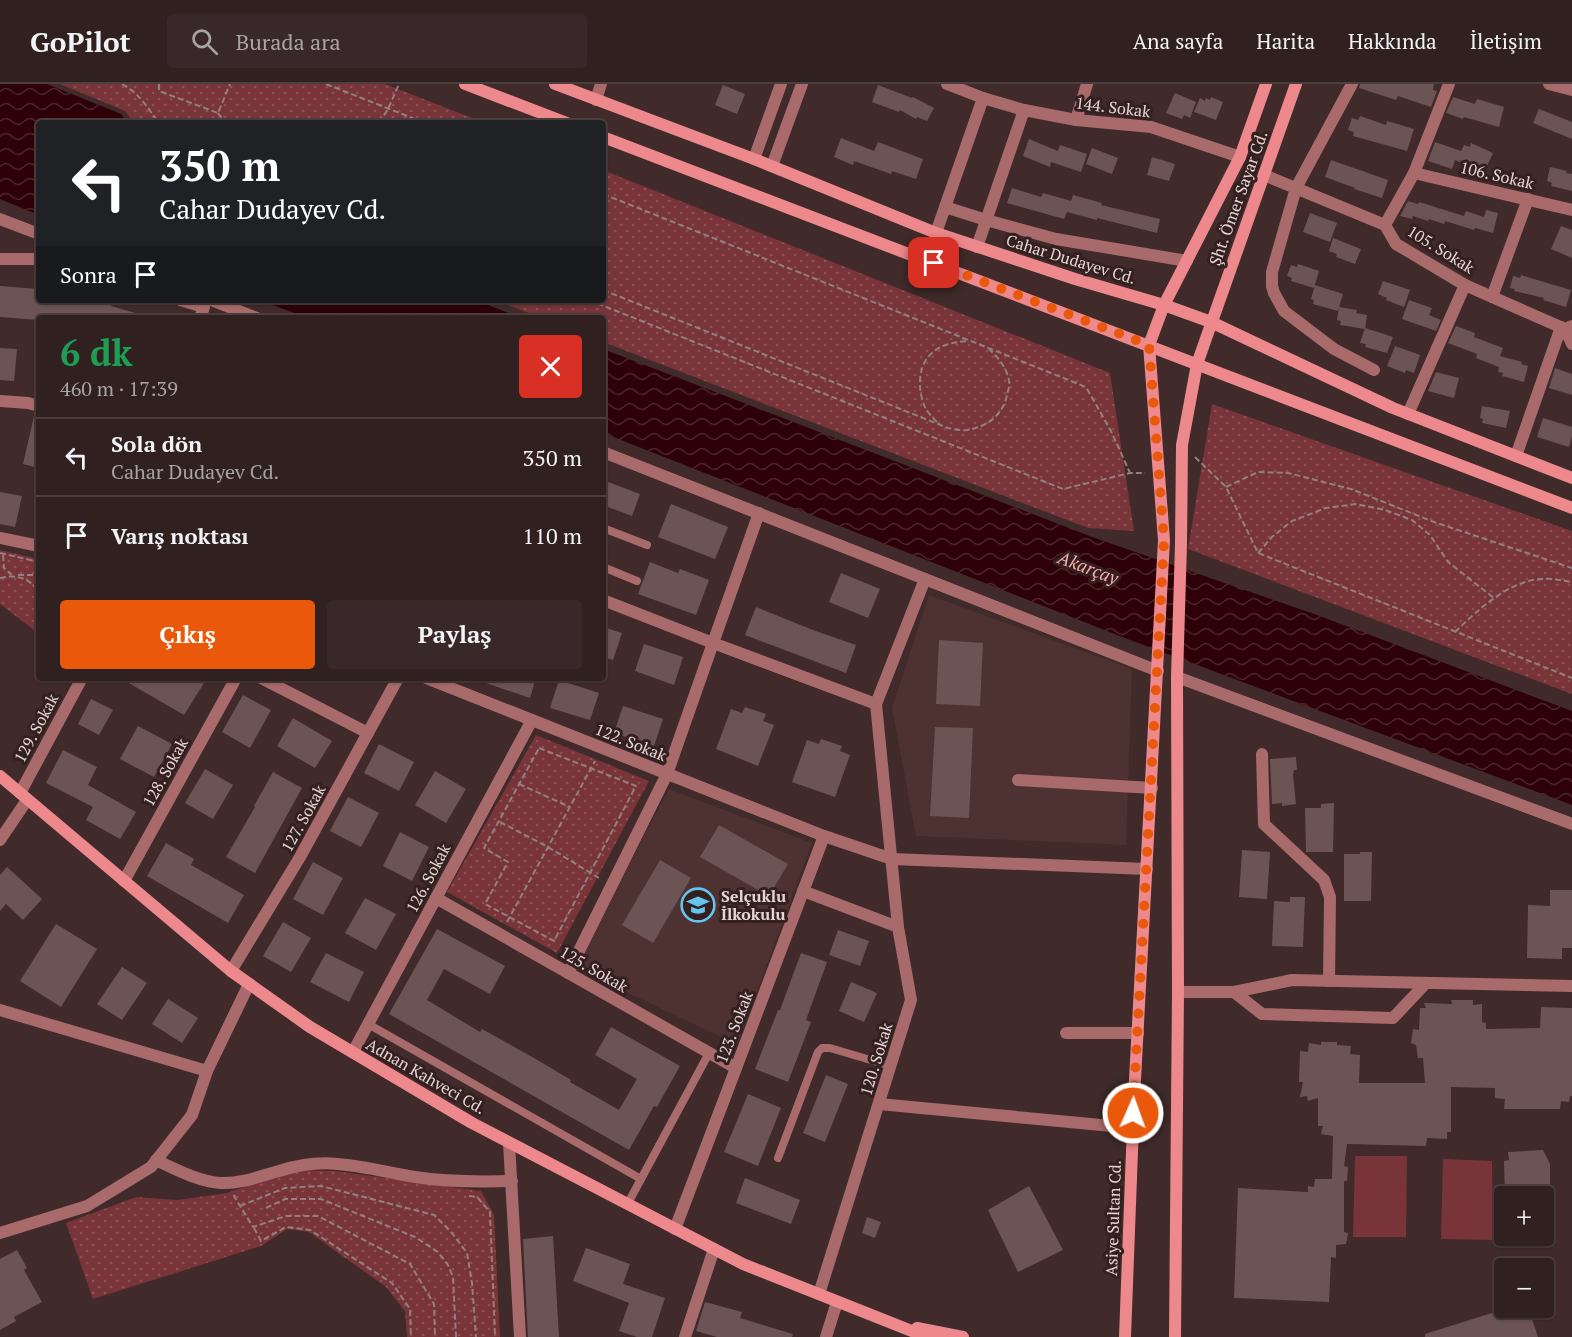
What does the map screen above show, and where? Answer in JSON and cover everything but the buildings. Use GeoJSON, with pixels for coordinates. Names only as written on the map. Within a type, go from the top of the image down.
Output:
{"type":"FeatureCollection","features":[{"type":"Feature","properties":{"kind":"main road"},"geometry":{"type":"LineString","coordinates":[[465,84],[559,120]]}},
{"type":"Feature","properties":{"kind":"main road","name":"Cahar Dudayev Cd."},"geometry":{"type":"LineString","coordinates":[[555,84],[772,166],[936,233],[1211,322],[1394,408],[1572,478]]}},
{"type":"Feature","properties":{"kind":"main road","name":"Şht. Ömer Sayar Cd."},"geometry":{"type":"LineString","coordinates":[[1149,345],[1164,305],[1239,157],[1266,84]]}},
{"type":"Feature","properties":{"kind":"main road","name":"Şht. Ömer Sayar Cd."},"geometry":{"type":"LineString","coordinates":[[1197,364],[1296,84]]}},
{"type":"Feature","properties":{"kind":"main road"},"geometry":{"type":"LineString","coordinates":[[606,138],[1572,508]]}},
{"type":"Feature","properties":{"kind":"main road","name":"Asiye Sultan Cd."},"geometry":{"type":"LineString","coordinates":[[1125,1337],[1133,1128],[1164,540],[1149,345]]}},
{"type":"Feature","properties":{"kind":"main road"},"geometry":{"type":"LineString","coordinates":[[1175,1337],[1178,992],[1177,677],[1182,445],[1197,364]]}},
{"type":"Feature","properties":{"kind":"main road","name":"Adnan Kahveci Cd."},"geometry":{"type":"LineString","coordinates":[[0,776],[231,971],[310,1027],[472,1123],[743,1264],[927,1337]]}},
{"type":"Feature","properties":{"kind":"main road","name":"Adnan Kahveci Cd."},"geometry":{"type":"LineString","coordinates":[[886,1321],[963,1337]]}},
{"type":"Feature","properties":{"kind":"street"},"geometry":{"type":"LineString","coordinates":[[596,99],[601,84]]}},
{"type":"Feature","properties":{"kind":"street"},"geometry":{"type":"LineString","coordinates":[[754,159],[782,84]]}},
{"type":"Feature","properties":{"kind":"street"},"geometry":{"type":"LineString","coordinates":[[772,166],[802,84]]}},
{"type":"Feature","properties":{"kind":"street","name":"144. Sokak"},"geometry":{"type":"LineString","coordinates":[[947,84],[982,98],[1024,110],[1076,120],[1151,127],[1239,157]]}},
{"type":"Feature","properties":{"kind":"street"},"geometry":{"type":"LineString","coordinates":[[1076,120],[1087,84]]}},
{"type":"Feature","properties":{"kind":"street"},"geometry":{"type":"LineString","coordinates":[[1352,84],[1296,188],[1272,272],[1272,286],[1276,300],[1284,311],[1335,349],[1374,370]]}},
{"type":"Feature","properties":{"kind":"street"},"geometry":{"type":"LineString","coordinates":[[1385,225],[1414,173],[1449,84]]}},
{"type":"Feature","properties":{"kind":"street"},"geometry":{"type":"LineString","coordinates":[[1549,84],[1572,90]]}},
{"type":"Feature","properties":{"kind":"street"},"geometry":{"type":"LineString","coordinates":[[936,233],[982,98]]}},
{"type":"Feature","properties":{"kind":"street"},"geometry":{"type":"LineString","coordinates":[[977,247],[1024,110]]}},
{"type":"Feature","properties":{"kind":"street","name":"106. Sokak"},"geometry":{"type":"LineString","coordinates":[[1414,173],[1572,210]]}},
{"type":"Feature","properties":{"kind":"street","name":"105. Sokak"},"geometry":{"type":"LineString","coordinates":[[1264,175],[1385,225],[1396,244],[1466,285],[1566,327]]}},
{"type":"Feature","properties":{"kind":"street"},"geometry":{"type":"LineString","coordinates":[[1492,297],[1528,199]]}},
{"type":"Feature","properties":{"kind":"street"},"geometry":{"type":"LineString","coordinates":[[945,207],[1056,239],[1187,261]]}},
{"type":"Feature","properties":{"kind":"street"},"geometry":{"type":"LineString","coordinates":[[0,219],[36,233]]}},
{"type":"Feature","properties":{"kind":"street"},"geometry":{"type":"LineString","coordinates":[[0,259],[36,259]]}},
{"type":"Feature","properties":{"kind":"street"},"geometry":{"type":"LineString","coordinates":[[1408,414],[1466,285]]}},
{"type":"Feature","properties":{"kind":"street"},"geometry":{"type":"LineString","coordinates":[[196,303],[246,315]]}},
{"type":"Feature","properties":{"kind":"street"},"geometry":{"type":"LineString","coordinates":[[1566,327],[1572,344]]}},
{"type":"Feature","properties":{"kind":"street"},"geometry":{"type":"LineString","coordinates":[[1516,456],[1566,327]]}},
{"type":"Feature","properties":{"kind":"street"},"geometry":{"type":"LineString","coordinates":[[0,401],[36,405]]}},
{"type":"Feature","properties":{"kind":"street"},"geometry":{"type":"LineString","coordinates":[[606,454],[1158,671]]}},
{"type":"Feature","properties":{"kind":"street"},"geometry":{"type":"LineString","coordinates":[[568,973],[667,774],[759,513]]}},
{"type":"Feature","properties":{"kind":"street"},"geometry":{"type":"LineString","coordinates":[[0,538],[36,545]]}},
{"type":"Feature","properties":{"kind":"street"},"geometry":{"type":"LineString","coordinates":[[606,601],[876,704],[925,579]]}},
{"type":"Feature","properties":{"kind":"street"},"geometry":{"type":"LineString","coordinates":[[1177,677],[1572,824]]}},
{"type":"Feature","properties":{"kind":"street","name":"129. Sokak"},"geometry":{"type":"LineString","coordinates":[[0,840],[24,797],[81,681]]}},
{"type":"Feature","properties":{"kind":"street","name":"128. Sokak"},"geometry":{"type":"LineString","coordinates":[[124,881],[234,681]]}},
{"type":"Feature","properties":{"kind":"street"},"geometry":{"type":"LineString","coordinates":[[267,681],[368,733]]}},
{"type":"Feature","properties":{"kind":"street","name":"127. Sokak"},"geometry":{"type":"LineString","coordinates":[[231,971],[300,857],[396,681]]}},
{"type":"Feature","properties":{"kind":"street","name":"122. Sokak"},"geometry":{"type":"LineString","coordinates":[[434,681],[824,836],[892,859],[1147,869]]}},
{"type":"Feature","properties":{"kind":"street","name":"120. Sokak"},"geometry":{"type":"LineString","coordinates":[[819,1294],[911,1000],[898,927],[876,704]]}},
{"type":"Feature","properties":{"kind":"street","name":"126. Sokak"},"geometry":{"type":"LineString","coordinates":[[353,1052],[532,720]]}},
{"type":"Feature","properties":{"kind":"street"},"geometry":{"type":"LineString","coordinates":[[1262,754],[1264,824],[1324,880],[1329,897],[1329,981]]}},
{"type":"Feature","properties":{"kind":"street"},"geometry":{"type":"LineString","coordinates":[[1018,780],[1152,788]]}},
{"type":"Feature","properties":{"kind":"street","name":"123. Sokak"},"geometry":{"type":"LineString","coordinates":[[675,1229],[824,836]]}},
{"type":"Feature","properties":{"kind":"street"},"geometry":{"type":"LineString","coordinates":[[803,891],[898,927]]}},
{"type":"Feature","properties":{"kind":"street","name":"125. Sokak"},"geometry":{"type":"LineString","coordinates":[[436,898],[736,1068]]}},
{"type":"Feature","properties":{"kind":"street"},"geometry":{"type":"LineString","coordinates":[[1178,992],[1234,992],[1292,980],[1572,986]]}},
{"type":"Feature","properties":{"kind":"street"},"geometry":{"type":"LineString","coordinates":[[1234,992],[1262,1014],[1393,1018],[1426,983]]}},
{"type":"Feature","properties":{"kind":"street"},"geometry":{"type":"LineString","coordinates":[[0,1233],[87,1206],[151,1167],[192,1115],[207,1071],[249,984]]}},
{"type":"Feature","properties":{"kind":"street"},"geometry":{"type":"LineString","coordinates":[[0,1010],[207,1071]]}},
{"type":"Feature","properties":{"kind":"street"},"geometry":{"type":"LineString","coordinates":[[1066,1033],[1138,1033]]}},
{"type":"Feature","properties":{"kind":"street"},"geometry":{"type":"LineString","coordinates":[[879,1104],[1133,1128]]}},
{"type":"Feature","properties":{"kind":"street"},"geometry":{"type":"LineString","coordinates":[[509,1143],[520,1337]]}},
{"type":"Feature","properties":{"kind":"street"},"geometry":{"type":"LineString","coordinates":[[156,1160],[182,1172],[222,1183],[240,1182],[297,1166],[325,1164],[339,1164],[456,1182],[512,1182]]}},
{"type":"Feature","properties":{"kind":"street"},"geometry":{"type":"LineString","coordinates":[[686,1337],[714,1249]]}},
{"type":"Feature","properties":{"kind":"street"},"geometry":{"type":"LineString","coordinates":[[826,1337],[837,1302]]}},
{"type":"Feature","properties":{"kind":"lane"},"geometry":{"type":"LineString","coordinates":[[606,531],[647,545]]}},
{"type":"Feature","properties":{"kind":"lane"},"geometry":{"type":"LineString","coordinates":[[606,568],[637,581]]}},
{"type":"Feature","properties":{"kind":"lane"},"geometry":{"type":"LineString","coordinates":[[368,1024],[641,1179]]}},
{"type":"Feature","properties":{"kind":"lane"},"geometry":{"type":"LineString","coordinates":[[778,1158],[818,1052],[822,1048],[830,1048],[891,1066]]}},
{"type":"Feature","properties":{"kind":"lane"},"geometry":{"type":"LineString","coordinates":[[627,1205],[709,1053]]}},
{"type":"Feature","properties":{"kind":"path"},"geometry":{"type":"LineString","coordinates":[[122,84],[142,99],[157,120]]}},
{"type":"Feature","properties":{"kind":"path"},"geometry":{"type":"LineString","coordinates":[[159,84],[159,90],[218,113],[223,120]]}},
{"type":"Feature","properties":{"kind":"path"},"geometry":{"type":"LineString","coordinates":[[218,113],[230,84]]}},
{"type":"Feature","properties":{"kind":"path"},"geometry":{"type":"LineString","coordinates":[[326,84],[417,120]]}},
{"type":"Feature","properties":{"kind":"path"},"geometry":{"type":"LineString","coordinates":[[381,120],[399,84]]}},
{"type":"Feature","properties":{"kind":"path"},"geometry":{"type":"LineString","coordinates":[[606,195],[1086,387],[1111,431],[1130,473]]}},
{"type":"Feature","properties":{"kind":"path"},"geometry":{"type":"LineString","coordinates":[[606,291],[948,428],[965,430],[984,426],[999,414],[1006,398],[1009,382],[998,357],[985,346]]}},
{"type":"Feature","properties":{"kind":"path"},"geometry":{"type":"LineString","coordinates":[[597,303],[1063,489],[1130,473],[1158,473]]}},
{"type":"Feature","properties":{"kind":"path"},"geometry":{"type":"LineString","coordinates":[[937,422],[926,408],[918,384],[923,368],[929,355],[942,346],[971,340]]}},
{"type":"Feature","properties":{"kind":"path"},"geometry":{"type":"LineString","coordinates":[[1182,445],[1226,487],[1258,553],[1572,678]]}},
{"type":"Feature","properties":{"kind":"path"},"geometry":{"type":"LineString","coordinates":[[1226,487],[1258,472],[1288,473],[1351,489],[1434,522],[1572,568]]}},
{"type":"Feature","properties":{"kind":"path"},"geometry":{"type":"LineString","coordinates":[[1258,553],[1272,537],[1292,521],[1326,508],[1356,504],[1385,510],[1412,520],[1430,535],[1448,562],[1494,598]]}},
{"type":"Feature","properties":{"kind":"path"},"geometry":{"type":"LineString","coordinates":[[36,561],[1,553],[4,568],[12,576],[22,577],[31,582],[36,589]]}},
{"type":"Feature","properties":{"kind":"path"},"geometry":{"type":"LineString","coordinates":[[0,576],[36,576]]}},
{"type":"Feature","properties":{"kind":"path"},"geometry":{"type":"LineString","coordinates":[[1455,632],[1494,598],[1524,582],[1544,579],[1572,582]]}},
{"type":"Feature","properties":{"kind":"path"},"geometry":{"type":"LineString","coordinates":[[539,748],[591,768],[636,786],[554,941],[485,904],[508,862],[484,848],[539,748]]}},
{"type":"Feature","properties":{"kind":"path"},"geometry":{"type":"LineString","coordinates":[[500,935],[602,748]]}},
{"type":"Feature","properties":{"kind":"path"},"geometry":{"type":"LineString","coordinates":[[519,784],[570,807]]}},
{"type":"Feature","properties":{"kind":"path"},"geometry":{"type":"LineString","coordinates":[[493,818],[602,879]]}},
{"type":"Feature","properties":{"kind":"path"},"geometry":{"type":"LineString","coordinates":[[240,1206],[285,1188],[321,1186],[434,1215],[467,1253],[476,1337]]}},
{"type":"Feature","properties":{"kind":"path"},"geometry":{"type":"LineString","coordinates":[[242,1192],[234,1196],[261,1241],[286,1227],[310,1230],[392,1283],[410,1309],[411,1337]]}},
{"type":"Feature","properties":{"kind":"path"},"geometry":{"type":"LineString","coordinates":[[466,1196],[477,1197],[490,1212],[495,1337]]}},
{"type":"Feature","properties":{"kind":"path"},"geometry":{"type":"LineString","coordinates":[[266,1208],[285,1199],[321,1199],[415,1237],[438,1252],[448,1265],[453,1277],[456,1337]]}},
{"type":"Feature","properties":{"kind":"path"},"geometry":{"type":"LineString","coordinates":[[253,1227],[286,1216],[318,1216],[410,1264],[434,1304],[435,1337]]}},
{"type":"Feature","properties":{"kind":"shaded area"},"geometry":{"type":"Polygon","coordinates":[[[60,84],[385,84],[477,120],[132,120],[125,111],[60,84]]]}},
{"type":"Feature","properties":{"kind":"shaded area"},"geometry":{"type":"Polygon","coordinates":[[[606,171],[1110,373],[1134,531],[1088,528],[606,343],[606,315],[534,315],[503,303],[606,303],[606,171]]]}},
{"type":"Feature","properties":{"kind":"shaded area"},"geometry":{"type":"Polygon","coordinates":[[[1212,404],[1572,531],[1572,694],[1188,549],[1212,404]]]}},
{"type":"Feature","properties":{"kind":"shaded area"},"geometry":{"type":"Polygon","coordinates":[[[0,550],[36,558],[36,632],[0,604],[0,550]]]}},
{"type":"Feature","properties":{"kind":"shaded area"},"geometry":{"type":"Polygon","coordinates":[[[929,595],[1132,669],[1126,845],[916,836],[892,708],[929,595]]]}},
{"type":"Feature","properties":{"kind":"shaded area"},"geometry":{"type":"Polygon","coordinates":[[[536,735],[649,781],[557,953],[447,892],[536,735]]]}},
{"type":"Feature","properties":{"kind":"shaded area","name":"Selçuklu İlkokulu"},"geometry":{"type":"Polygon","coordinates":[[[669,789],[812,843],[737,1045],[574,967],[669,789]]]}},
{"type":"Feature","properties":{"kind":"shaded area"},"geometry":{"type":"Polygon","coordinates":[[[1355,1156],[1407,1156],[1406,1237],[1353,1237],[1355,1156]]]}},
{"type":"Feature","properties":{"kind":"shaded area"},"geometry":{"type":"Polygon","coordinates":[[[1443,1159],[1492,1161],[1493,1240],[1441,1239],[1443,1159]]]}},
{"type":"Feature","properties":{"kind":"shaded area"},"geometry":{"type":"Polygon","coordinates":[[[292,1170],[335,1171],[481,1191],[494,1215],[500,1337],[407,1337],[405,1311],[386,1287],[309,1232],[287,1229],[261,1246],[93,1299],[66,1223],[136,1197],[178,1200],[227,1193],[292,1170]]]}},
{"type":"Feature","properties":{"kind":"water"},"geometry":{"type":"Polygon","coordinates":[[[0,84],[47,84],[121,114],[126,120],[36,120],[36,214],[0,199],[0,84]]]}},
{"type":"Feature","properties":{"kind":"water"},"geometry":{"type":"Polygon","coordinates":[[[268,303],[483,303],[514,315],[299,315],[268,303]]]}},
{"type":"Feature","properties":{"kind":"water","name":"Akarçay"},"geometry":{"type":"Polygon","coordinates":[[[606,350],[1095,538],[1317,615],[1572,711],[1572,805],[1125,638],[606,434],[606,350]]]}},
{"type":"Feature","properties":{"kind":"place","name":"Selçuklu İlkokulu"},"geometry":{"type":"Point","coordinates":[698,905]}},
{"type":"Feature","properties":{"kind":"route"},"geometry":{"type":"LineString","coordinates":[[934,263],[1149,345],[1164,540],[1133,1113]]}}]}
